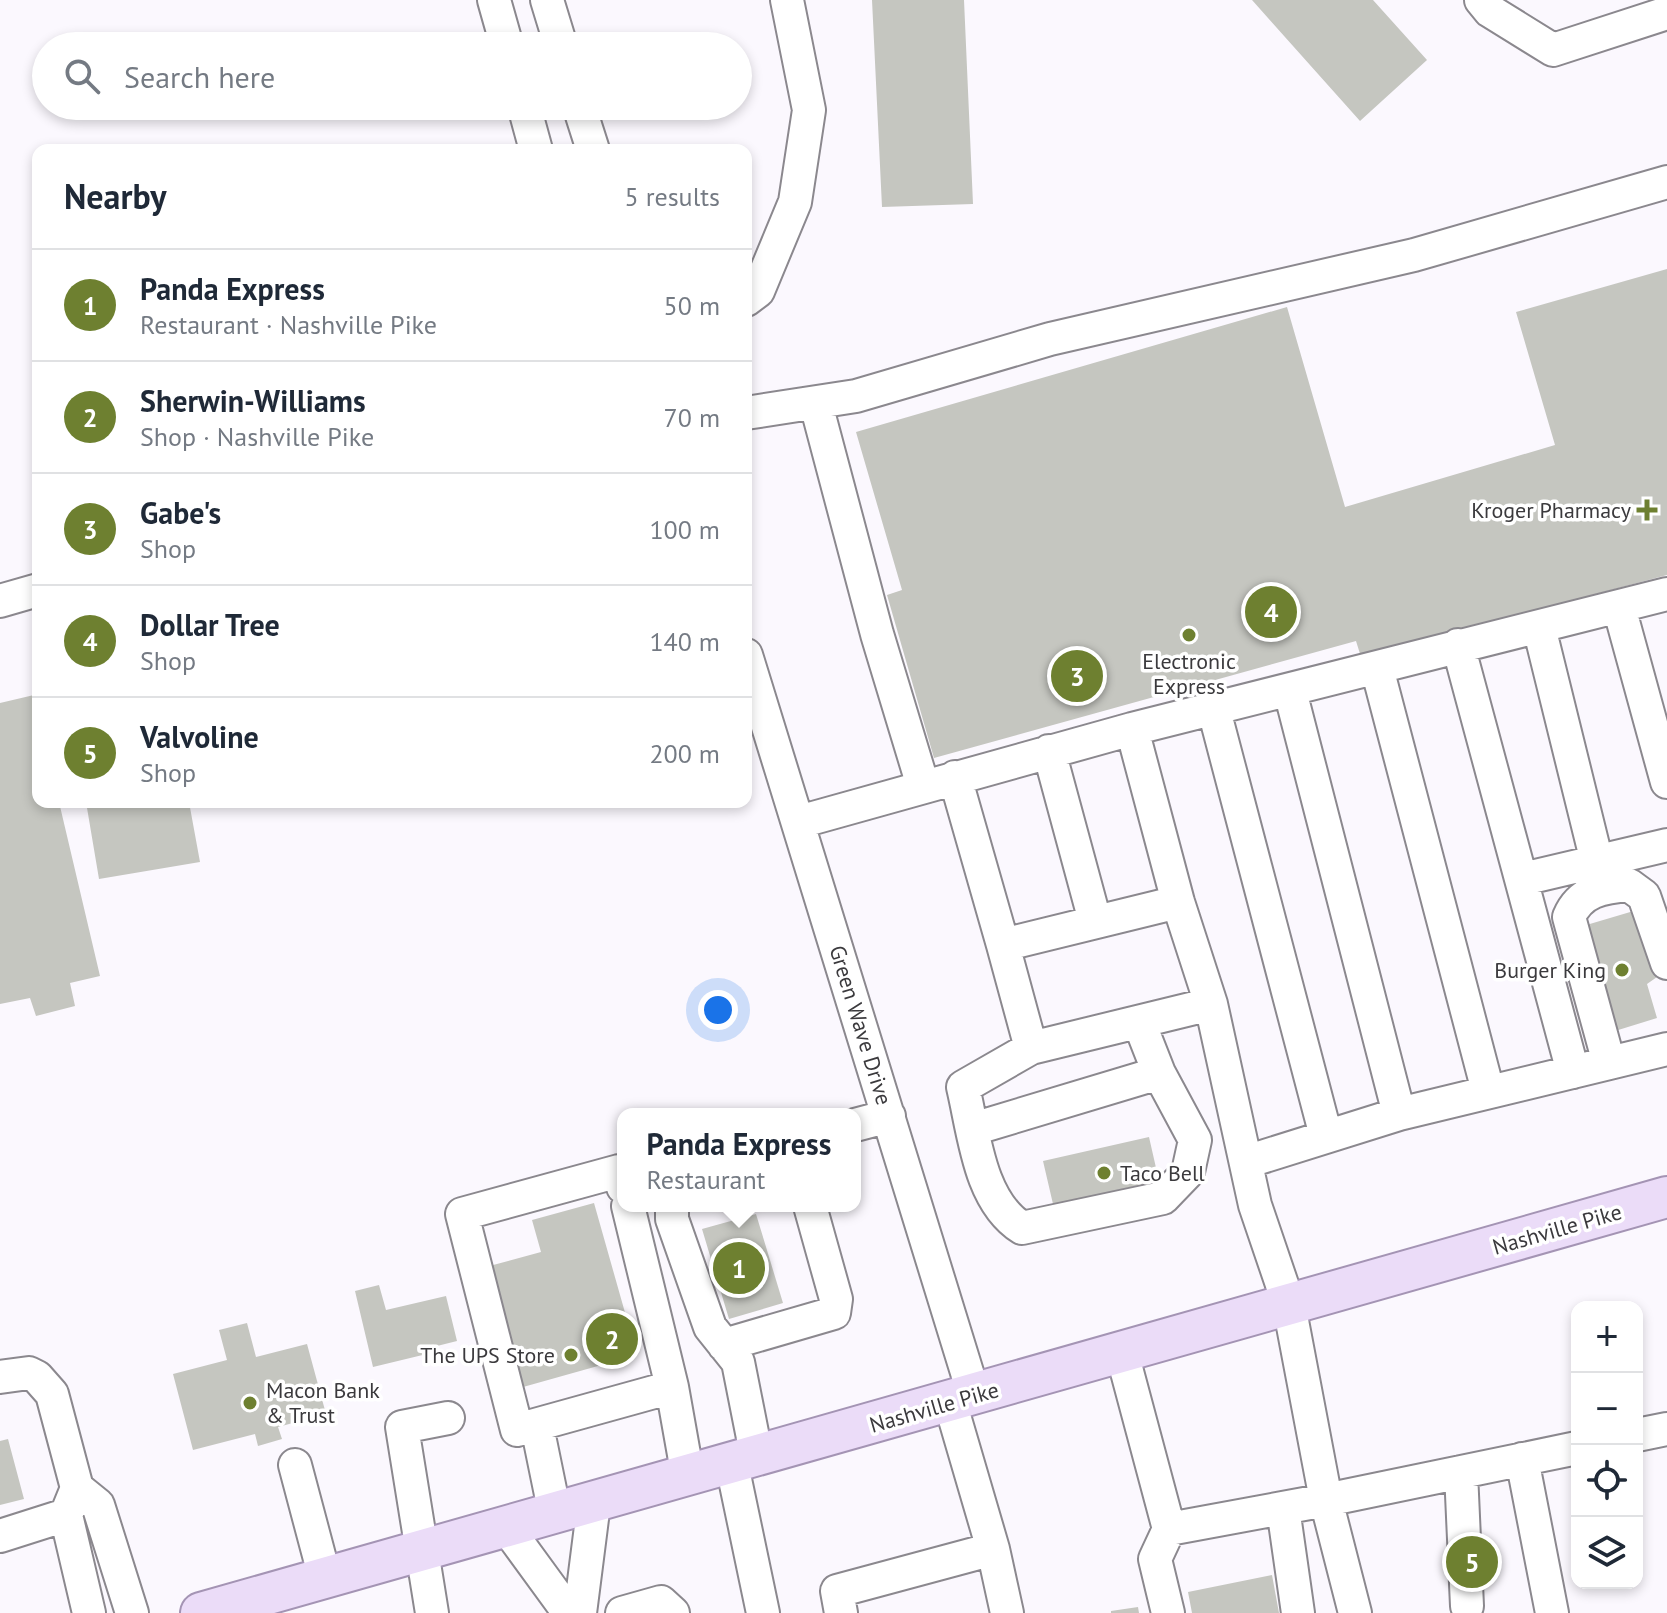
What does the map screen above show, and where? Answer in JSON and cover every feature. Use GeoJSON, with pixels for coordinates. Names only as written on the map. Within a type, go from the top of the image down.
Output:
{"type":"FeatureCollection","features":[{"type":"Feature","properties":{"kind":"main road","name":"Nashville Pike"},"geometry":{"type":"LineString","coordinates":[[201,1613],[1667,1197]]}},
{"type":"Feature","properties":{"kind":"street"},"geometry":{"type":"LineString","coordinates":[[494,0],[503,32]]}},
{"type":"Feature","properties":{"kind":"street"},"geometry":{"type":"LineString","coordinates":[[547,0],[557,32]]}},
{"type":"Feature","properties":{"kind":"street"},"geometry":{"type":"LineString","coordinates":[[752,296],[758,291],[795,202],[809,110],[787,0]]}},
{"type":"Feature","properties":{"kind":"street"},"geometry":{"type":"LineString","coordinates":[[1481,0],[1490,11],[1553,50],[1667,13]]}},
{"type":"Feature","properties":{"kind":"street"},"geometry":{"type":"LineString","coordinates":[[528,120],[534,144]]}},
{"type":"Feature","properties":{"kind":"street"},"geometry":{"type":"LineString","coordinates":[[583,120],[591,144]]}},
{"type":"Feature","properties":{"kind":"street"},"geometry":{"type":"LineString","coordinates":[[752,412],[856,396],[1050,339],[1414,255],[1667,182]]}},
{"type":"Feature","properties":{"kind":"street"},"geometry":{"type":"LineString","coordinates":[[816,404],[923,786]]}},
{"type":"Feature","properties":{"kind":"street"},"geometry":{"type":"LineString","coordinates":[[0,601],[32,592]]}},
{"type":"Feature","properties":{"kind":"street"},"geometry":{"type":"LineString","coordinates":[[799,822],[1132,729],[1667,594]]}},
{"type":"Feature","properties":{"kind":"street"},"geometry":{"type":"LineString","coordinates":[[1619,607],[1667,782]]}},
{"type":"Feature","properties":{"kind":"street"},"geometry":{"type":"LineString","coordinates":[[1539,627],[1597,862]]}},
{"type":"Feature","properties":{"kind":"street"},"geometry":{"type":"LineString","coordinates":[[1458,645],[1573,1072]]}},
{"type":"Feature","properties":{"kind":"street"},"geometry":{"type":"LineString","coordinates":[[1377,668],[1488,1091]]}},
{"type":"Feature","properties":{"kind":"street","name":"Green Wave Drive"},"geometry":{"type":"LineString","coordinates":[[752,674],[889,1116],[962,1398],[1007,1613]]}},
{"type":"Feature","properties":{"kind":"street"},"geometry":{"type":"LineString","coordinates":[[1290,691],[1399,1114]]}},
{"type":"Feature","properties":{"kind":"street"},"geometry":{"type":"LineString","coordinates":[[1214,710],[1326,1136]]}},
{"type":"Feature","properties":{"kind":"street"},"geometry":{"type":"LineString","coordinates":[[1132,729],[1178,902],[1211,1004],[1255,1205],[1289,1305],[1326,1500],[1355,1613]]}},
{"type":"Feature","properties":{"kind":"street"},"geometry":{"type":"LineString","coordinates":[[1049,751],[1095,921]]}},
{"type":"Feature","properties":{"kind":"street"},"geometry":{"type":"LineString","coordinates":[[955,777],[1031,1048]]}},
{"type":"Feature","properties":{"kind":"street"},"geometry":{"type":"LineString","coordinates":[[1523,879],[1667,845]]}},
{"type":"Feature","properties":{"kind":"street"},"geometry":{"type":"LineString","coordinates":[[1609,1063],[1569,917],[1574,905],[1590,892],[1629,885],[1644,896],[1667,963]]}},
{"type":"Feature","properties":{"kind":"street"},"geometry":{"type":"LineString","coordinates":[[1003,945],[1178,902]]}},
{"type":"Feature","properties":{"kind":"street"},"geometry":{"type":"LineString","coordinates":[[1139,1022],[1159,1073],[1195,1140],[1188,1172],[1163,1198],[1022,1228],[1008,1219],[986,1183],[963,1087],[1031,1048],[1211,1004]]}},
{"type":"Feature","properties":{"kind":"street"},"geometry":{"type":"LineString","coordinates":[[1246,1162],[1399,1114],[1667,1049]]}},
{"type":"Feature","properties":{"kind":"street"},"geometry":{"type":"LineString","coordinates":[[973,1129],[1159,1073]]}},
{"type":"Feature","properties":{"kind":"street"},"geometry":{"type":"LineString","coordinates":[[861,1123],[889,1116]]}},
{"type":"Feature","properties":{"kind":"street"},"geometry":{"type":"LineString","coordinates":[[617,1172],[462,1214],[517,1430],[672,1387]]}},
{"type":"Feature","properties":{"kind":"street"},"geometry":{"type":"LineString","coordinates":[[629,1212],[672,1387],[688,1477]]}},
{"type":"Feature","properties":{"kind":"street"},"geometry":{"type":"LineString","coordinates":[[672,1212],[710,1327],[738,1362],[744,1461],[763,1613]]}},
{"type":"Feature","properties":{"kind":"street"},"geometry":{"type":"LineString","coordinates":[[724,1345],[834,1313],[836,1299],[812,1212]]}},
{"type":"Feature","properties":{"kind":"street"},"geometry":{"type":"LineString","coordinates":[[1122,1353],[1169,1529],[1155,1559],[1168,1613]]}},
{"type":"Feature","properties":{"kind":"street"},"geometry":{"type":"LineString","coordinates":[[0,1377],[29,1373],[46,1385],[52,1394],[89,1613]]}},
{"type":"Feature","properties":{"kind":"street"},"geometry":{"type":"LineString","coordinates":[[432,1613],[419,1552],[402,1427],[448,1418]]}},
{"type":"Feature","properties":{"kind":"street"},"geometry":{"type":"LineString","coordinates":[[537,1426],[555,1514]]}},
{"type":"Feature","properties":{"kind":"street"},"geometry":{"type":"LineString","coordinates":[[1643,1434],[1667,1429]]}},
{"type":"Feature","properties":{"kind":"street"},"geometry":{"type":"LineString","coordinates":[[1169,1529],[1571,1449]]}},
{"type":"Feature","properties":{"kind":"street"},"geometry":{"type":"LineString","coordinates":[[1522,1459],[1552,1613]]}},
{"type":"Feature","properties":{"kind":"street"},"geometry":{"type":"LineString","coordinates":[[295,1465],[325,1578]]}},
{"type":"Feature","properties":{"kind":"street"},"geometry":{"type":"LineString","coordinates":[[1461,1472],[1467,1606]]}},
{"type":"Feature","properties":{"kind":"street"},"geometry":{"type":"LineString","coordinates":[[0,1536],[72,1502],[98,1505],[132,1613]]}},
{"type":"Feature","properties":{"kind":"street"},"geometry":{"type":"LineString","coordinates":[[580,1613],[594,1503]]}},
{"type":"Feature","properties":{"kind":"street"},"geometry":{"type":"LineString","coordinates":[[1283,1508],[1298,1613]]}},
{"type":"Feature","properties":{"kind":"street"},"geometry":{"type":"LineString","coordinates":[[507,1528],[569,1613]]}},
{"type":"Feature","properties":{"kind":"street"},"geometry":{"type":"LineString","coordinates":[[839,1602],[995,1558]]}},
{"type":"Feature","properties":{"kind":"street"},"geometry":{"type":"LineString","coordinates":[[989,1613],[983,1585],[995,1558]]}},
{"type":"Feature","properties":{"kind":"street"},"geometry":{"type":"LineString","coordinates":[[622,1613],[661,1602],[673,1613]]}},
{"type":"Feature","properties":{"kind":"building"},"geometry":{"type":"Polygon","coordinates":[[[872,0],[964,0],[973,204],[882,207],[872,0]]]}},
{"type":"Feature","properties":{"kind":"building"},"geometry":{"type":"Polygon","coordinates":[[[1252,0],[1373,0],[1427,60],[1360,121],[1252,0]]]}},
{"type":"Feature","properties":{"kind":"building"},"geometry":{"type":"Polygon","coordinates":[[[1667,269],[1667,575],[1361,657],[1356,641],[934,758],[887,595],[902,590],[856,432],[1287,307],[1345,507],[1555,445],[1516,312],[1667,269]]]}},
{"type":"Feature","properties":{"kind":"building"},"geometry":{"type":"Polygon","coordinates":[[[32,695],[32,808],[60,808],[100,976],[70,983],[75,1006],[36,1016],[30,998],[0,1004],[0,703],[32,695]]]}},
{"type":"Feature","properties":{"kind":"building"},"geometry":{"type":"Polygon","coordinates":[[[87,808],[190,808],[200,862],[99,879],[87,808]]]}},
{"type":"Feature","properties":{"kind":"building"},"geometry":{"type":"Polygon","coordinates":[[[1637,910],[1657,977],[1647,984],[1657,1018],[1615,1031],[1583,926],[1637,910]]]}},
{"type":"Feature","properties":{"kind":"building"},"geometry":{"type":"Polygon","coordinates":[[[1149,1137],[1159,1181],[1053,1204],[1043,1161],[1149,1137]]]}},
{"type":"Feature","properties":{"kind":"building"},"geometry":{"type":"Polygon","coordinates":[[[594,1203],[637,1355],[516,1389],[482,1268],[541,1252],[532,1220],[594,1203]]]}},
{"type":"Feature","properties":{"kind":"building"},"geometry":{"type":"Polygon","coordinates":[[[756,1214],[783,1303],[729,1319],[702,1229],[756,1214]]]}},
{"type":"Feature","properties":{"kind":"building"},"geometry":{"type":"Polygon","coordinates":[[[379,1285],[386,1310],[446,1296],[457,1341],[433,1347],[435,1352],[373,1367],[355,1291],[379,1285]]]}},
{"type":"Feature","properties":{"kind":"building"},"geometry":{"type":"Polygon","coordinates":[[[247,1323],[256,1357],[307,1344],[326,1414],[278,1427],[282,1439],[258,1446],[255,1434],[193,1450],[173,1374],[227,1360],[219,1330],[247,1323]]]}},
{"type":"Feature","properties":{"kind":"building"},"geometry":{"type":"Polygon","coordinates":[[[8,1439],[24,1499],[0,1505],[0,1441],[8,1439]]]}},
{"type":"Feature","properties":{"kind":"building"},"geometry":{"type":"Polygon","coordinates":[[[1272,1575],[1279,1613],[1192,1613],[1188,1592],[1272,1575]]]}},
{"type":"Feature","properties":{"kind":"building"},"geometry":{"type":"Polygon","coordinates":[[[1138,1607],[1139,1613],[1111,1613],[1111,1611],[1138,1607]]]}},
{"type":"Feature","properties":{"kind":"place","name":"Kroger Pharmacy"},"geometry":{"type":"Point","coordinates":[1647,510]}},
{"type":"Feature","properties":{"kind":"place","name":"Dollar Tree"},"geometry":{"type":"Point","coordinates":[1271,612]}},
{"type":"Feature","properties":{"kind":"place","name":"Electronic Express"},"geometry":{"type":"Point","coordinates":[1189,635]}},
{"type":"Feature","properties":{"kind":"place","name":"Gabe's"},"geometry":{"type":"Point","coordinates":[1077,676]}},
{"type":"Feature","properties":{"kind":"place","name":"Burger King"},"geometry":{"type":"Point","coordinates":[1622,970]}},
{"type":"Feature","properties":{"kind":"place","name":"Taco Bell"},"geometry":{"type":"Point","coordinates":[1104,1173]}},
{"type":"Feature","properties":{"kind":"place","name":"Panda Express"},"geometry":{"type":"Point","coordinates":[739,1268]}},
{"type":"Feature","properties":{"kind":"place","name":"Sherwin-Williams"},"geometry":{"type":"Point","coordinates":[612,1339]}},
{"type":"Feature","properties":{"kind":"place","name":"The UPS Store"},"geometry":{"type":"Point","coordinates":[571,1355]}},
{"type":"Feature","properties":{"kind":"place","name":"Macon Bank & Trust"},"geometry":{"type":"Point","coordinates":[250,1403]}},
{"type":"Feature","properties":{"kind":"place","name":"Valvoline"},"geometry":{"type":"Point","coordinates":[1472,1562]}}]}
